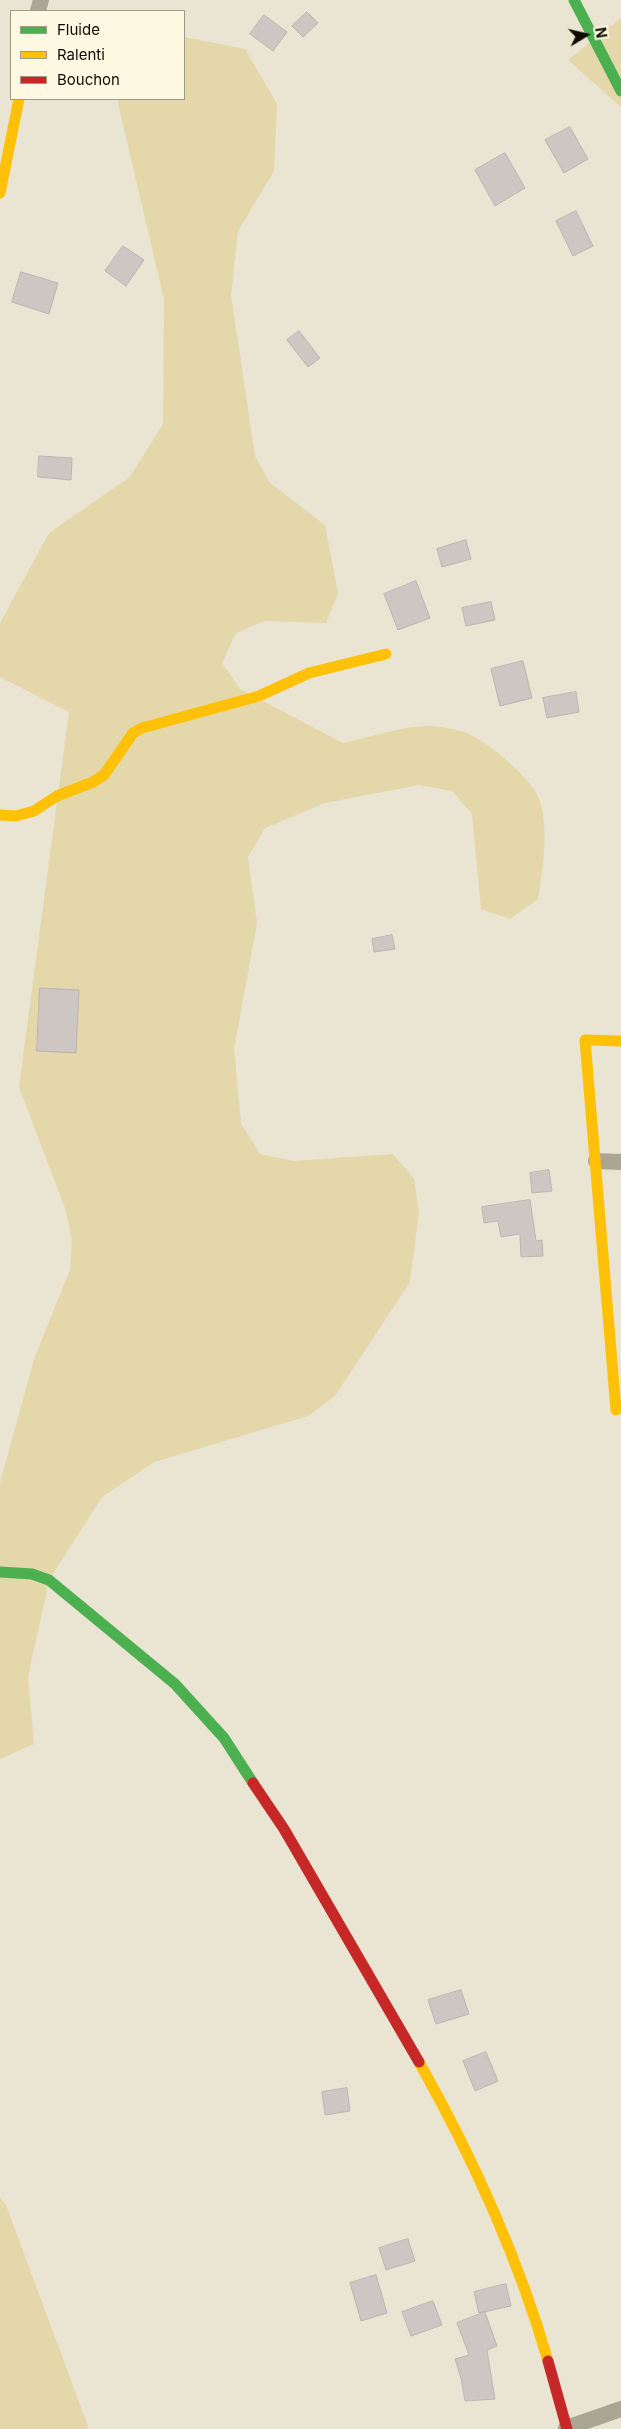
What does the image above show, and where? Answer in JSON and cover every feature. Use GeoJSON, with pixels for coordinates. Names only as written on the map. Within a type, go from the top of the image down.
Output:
{"type":"FeatureCollection","features":[{"type":"Feature","properties":{"kind":"street"},"geometry":{"type":"LineString","coordinates":[[574,0],[621,91]]}},
{"type":"Feature","properties":{"kind":"street"},"geometry":{"type":"LineString","coordinates":[[0,193],[19,100]]}},
{"type":"Feature","properties":{"kind":"street"},"geometry":{"type":"LineString","coordinates":[[0,815],[16,816],[34,811],[58,796],[93,782],[104,775],[133,733],[142,728],[259,696],[309,673],[386,654]]}},
{"type":"Feature","properties":{"kind":"street"},"geometry":{"type":"LineString","coordinates":[[616,1410],[585,1040],[621,1041]]}},
{"type":"Feature","properties":{"kind":"street"},"geometry":{"type":"LineString","coordinates":[[596,1161],[621,1162]]}},
{"type":"Feature","properties":{"kind":"street"},"geometry":{"type":"LineString","coordinates":[[0,1572],[32,1574],[49,1580],[175,1684],[224,1738],[284,1829],[360,1958],[431,2084],[490,2203],[532,2306],[566,2428],[621,2409]]}},
{"type":"Feature","properties":{"kind":"shaded area"},"geometry":{"type":"Polygon","coordinates":[[[621,18],[621,107],[568,60],[621,18]]]}},
{"type":"Feature","properties":{"kind":"shaded area"},"geometry":{"type":"Polygon","coordinates":[[[185,37],[245,49],[277,104],[274,171],[238,231],[231,295],[255,456],[270,483],[325,525],[338,593],[326,623],[264,621],[236,633],[222,663],[240,689],[343,743],[400,729],[423,726],[455,730],[476,738],[499,754],[521,774],[537,795],[543,816],[543,863],[538,899],[510,919],[481,909],[472,814],[452,791],[419,785],[325,803],[265,828],[248,857],[257,923],[234,1049],[241,1123],[260,1154],[293,1161],[393,1154],[414,1179],[419,1212],[410,1282],[335,1396],[308,1416],[154,1462],[102,1497],[49,1580],[28,1677],[34,1744],[0,1759],[0,1483],[34,1359],[70,1270],[72,1241],[66,1211],[19,1087],[69,712],[0,677],[0,623],[49,533],[130,477],[163,424],[164,299],[117,100],[185,100],[185,37]]]}},
{"type":"Feature","properties":{"kind":"shaded area"},"geometry":{"type":"Polygon","coordinates":[[[0,2198],[6,2205],[89,2429],[0,2429],[0,2198]]]}},
{"type":"Feature","properties":{"kind":"building"},"geometry":{"type":"Polygon","coordinates":[[[307,12],[318,23],[303,37],[292,26],[307,12]]]}},
{"type":"Feature","properties":{"kind":"building"},"geometry":{"type":"Polygon","coordinates":[[[264,15],[287,32],[273,51],[250,34],[264,15]]]}},
{"type":"Feature","properties":{"kind":"building"},"geometry":{"type":"Polygon","coordinates":[[[570,127],[588,159],[564,173],[545,140],[570,127]]]}},
{"type":"Feature","properties":{"kind":"building"},"geometry":{"type":"Polygon","coordinates":[[[505,153],[525,188],[495,206],[475,170],[505,153]]]}},
{"type":"Feature","properties":{"kind":"building"},"geometry":{"type":"Polygon","coordinates":[[[576,211],[593,246],[573,256],[556,221],[576,211]]]}},
{"type":"Feature","properties":{"kind":"building"},"geometry":{"type":"Polygon","coordinates":[[[123,246],[144,260],[126,286],[105,271],[123,246]]]}},
{"type":"Feature","properties":{"kind":"building"},"geometry":{"type":"Polygon","coordinates":[[[21,272],[58,283],[49,314],[12,302],[21,272]]]}},
{"type":"Feature","properties":{"kind":"building"},"geometry":{"type":"Polygon","coordinates":[[[299,331],[320,358],[308,367],[287,340],[299,331]]]}},
{"type":"Feature","properties":{"kind":"building"},"geometry":{"type":"Polygon","coordinates":[[[39,456],[72,458],[71,480],[38,477],[39,456]]]}},
{"type":"Feature","properties":{"kind":"building"},"geometry":{"type":"Polygon","coordinates":[[[466,540],[471,559],[442,567],[437,549],[466,540]]]}},
{"type":"Feature","properties":{"kind":"building"},"geometry":{"type":"Polygon","coordinates":[[[416,581],[430,618],[398,630],[384,594],[416,581]]]}},
{"type":"Feature","properties":{"kind":"building"},"geometry":{"type":"Polygon","coordinates":[[[491,602],[495,620],[466,626],[462,608],[491,602]]]}},
{"type":"Feature","properties":{"kind":"building"},"geometry":{"type":"Polygon","coordinates":[[[523,661],[532,698],[500,706],[491,669],[523,661]]]}},
{"type":"Feature","properties":{"kind":"building"},"geometry":{"type":"Polygon","coordinates":[[[576,692],[579,712],[547,718],[543,698],[576,692]]]}},
{"type":"Feature","properties":{"kind":"building"},"geometry":{"type":"Polygon","coordinates":[[[392,935],[395,949],[374,952],[372,939],[392,935]]]}},
{"type":"Feature","properties":{"kind":"building"},"geometry":{"type":"Polygon","coordinates":[[[40,988],[79,990],[76,1053],[37,1051],[40,988]]]}},
{"type":"Feature","properties":{"kind":"building"},"geometry":{"type":"Polygon","coordinates":[[[549,1170],[552,1191],[532,1193],[530,1173],[549,1170]]]}},
{"type":"Feature","properties":{"kind":"building"},"geometry":{"type":"Polygon","coordinates":[[[530,1200],[536,1241],[542,1240],[543,1256],[521,1257],[520,1234],[501,1237],[498,1221],[484,1223],[482,1207],[530,1200]]]}},
{"type":"Feature","properties":{"kind":"building"},"geometry":{"type":"Polygon","coordinates":[[[461,1990],[469,2014],[436,2024],[428,2000],[461,1990]]]}},
{"type":"Feature","properties":{"kind":"building"},"geometry":{"type":"Polygon","coordinates":[[[486,2052],[498,2081],[475,2091],[463,2061],[486,2052]]]}},
{"type":"Feature","properties":{"kind":"building"},"geometry":{"type":"Polygon","coordinates":[[[347,2088],[350,2111],[325,2115],[322,2092],[347,2088]]]}},
{"type":"Feature","properties":{"kind":"building"},"geometry":{"type":"Polygon","coordinates":[[[408,2239],[415,2261],[386,2270],[379,2248],[408,2239]]]}},
{"type":"Feature","properties":{"kind":"building"},"geometry":{"type":"Polygon","coordinates":[[[376,2275],[387,2313],[361,2321],[350,2283],[376,2275]]]}},
{"type":"Feature","properties":{"kind":"building"},"geometry":{"type":"Polygon","coordinates":[[[506,2284],[511,2306],[479,2313],[474,2292],[506,2284]]]}},
{"type":"Feature","properties":{"kind":"building"},"geometry":{"type":"Polygon","coordinates":[[[433,2301],[442,2325],[411,2336],[402,2312],[433,2301]]]}},
{"type":"Feature","properties":{"kind":"building"},"geometry":{"type":"Polygon","coordinates":[[[485,2312],[497,2346],[487,2350],[495,2399],[465,2401],[455,2359],[469,2355],[457,2323],[485,2312]]]}},
{"type":"Feature","properties":{"kind":"traffic: fast"},"geometry":{"type":"LineString","coordinates":[[574,0],[621,91]]}},
{"type":"Feature","properties":{"kind":"traffic: fast"},"geometry":{"type":"LineString","coordinates":[[0,1572],[32,1574],[49,1580],[175,1684],[224,1738],[253,1783]]}},
{"type":"Feature","properties":{"kind":"traffic: slow"},"geometry":{"type":"LineString","coordinates":[[0,193],[19,100]]}},
{"type":"Feature","properties":{"kind":"traffic: slow"},"geometry":{"type":"LineString","coordinates":[[0,815],[16,816],[34,811],[57,796],[93,782],[104,775],[133,733],[142,728],[259,696],[309,673],[386,654]]}},
{"type":"Feature","properties":{"kind":"traffic: slow"},"geometry":{"type":"LineString","coordinates":[[616,1410],[585,1040],[621,1041]]}},
{"type":"Feature","properties":{"kind":"traffic: slow"},"geometry":{"type":"LineString","coordinates":[[419,2062],[475,2170],[508,2245],[548,2361]]}},
{"type":"Feature","properties":{"kind":"traffic: jam"},"geometry":{"type":"LineString","coordinates":[[253,1783],[284,1829],[419,2062]]}},
{"type":"Feature","properties":{"kind":"traffic: jam"},"geometry":{"type":"LineString","coordinates":[[548,2361],[567,2429]]}}]}
